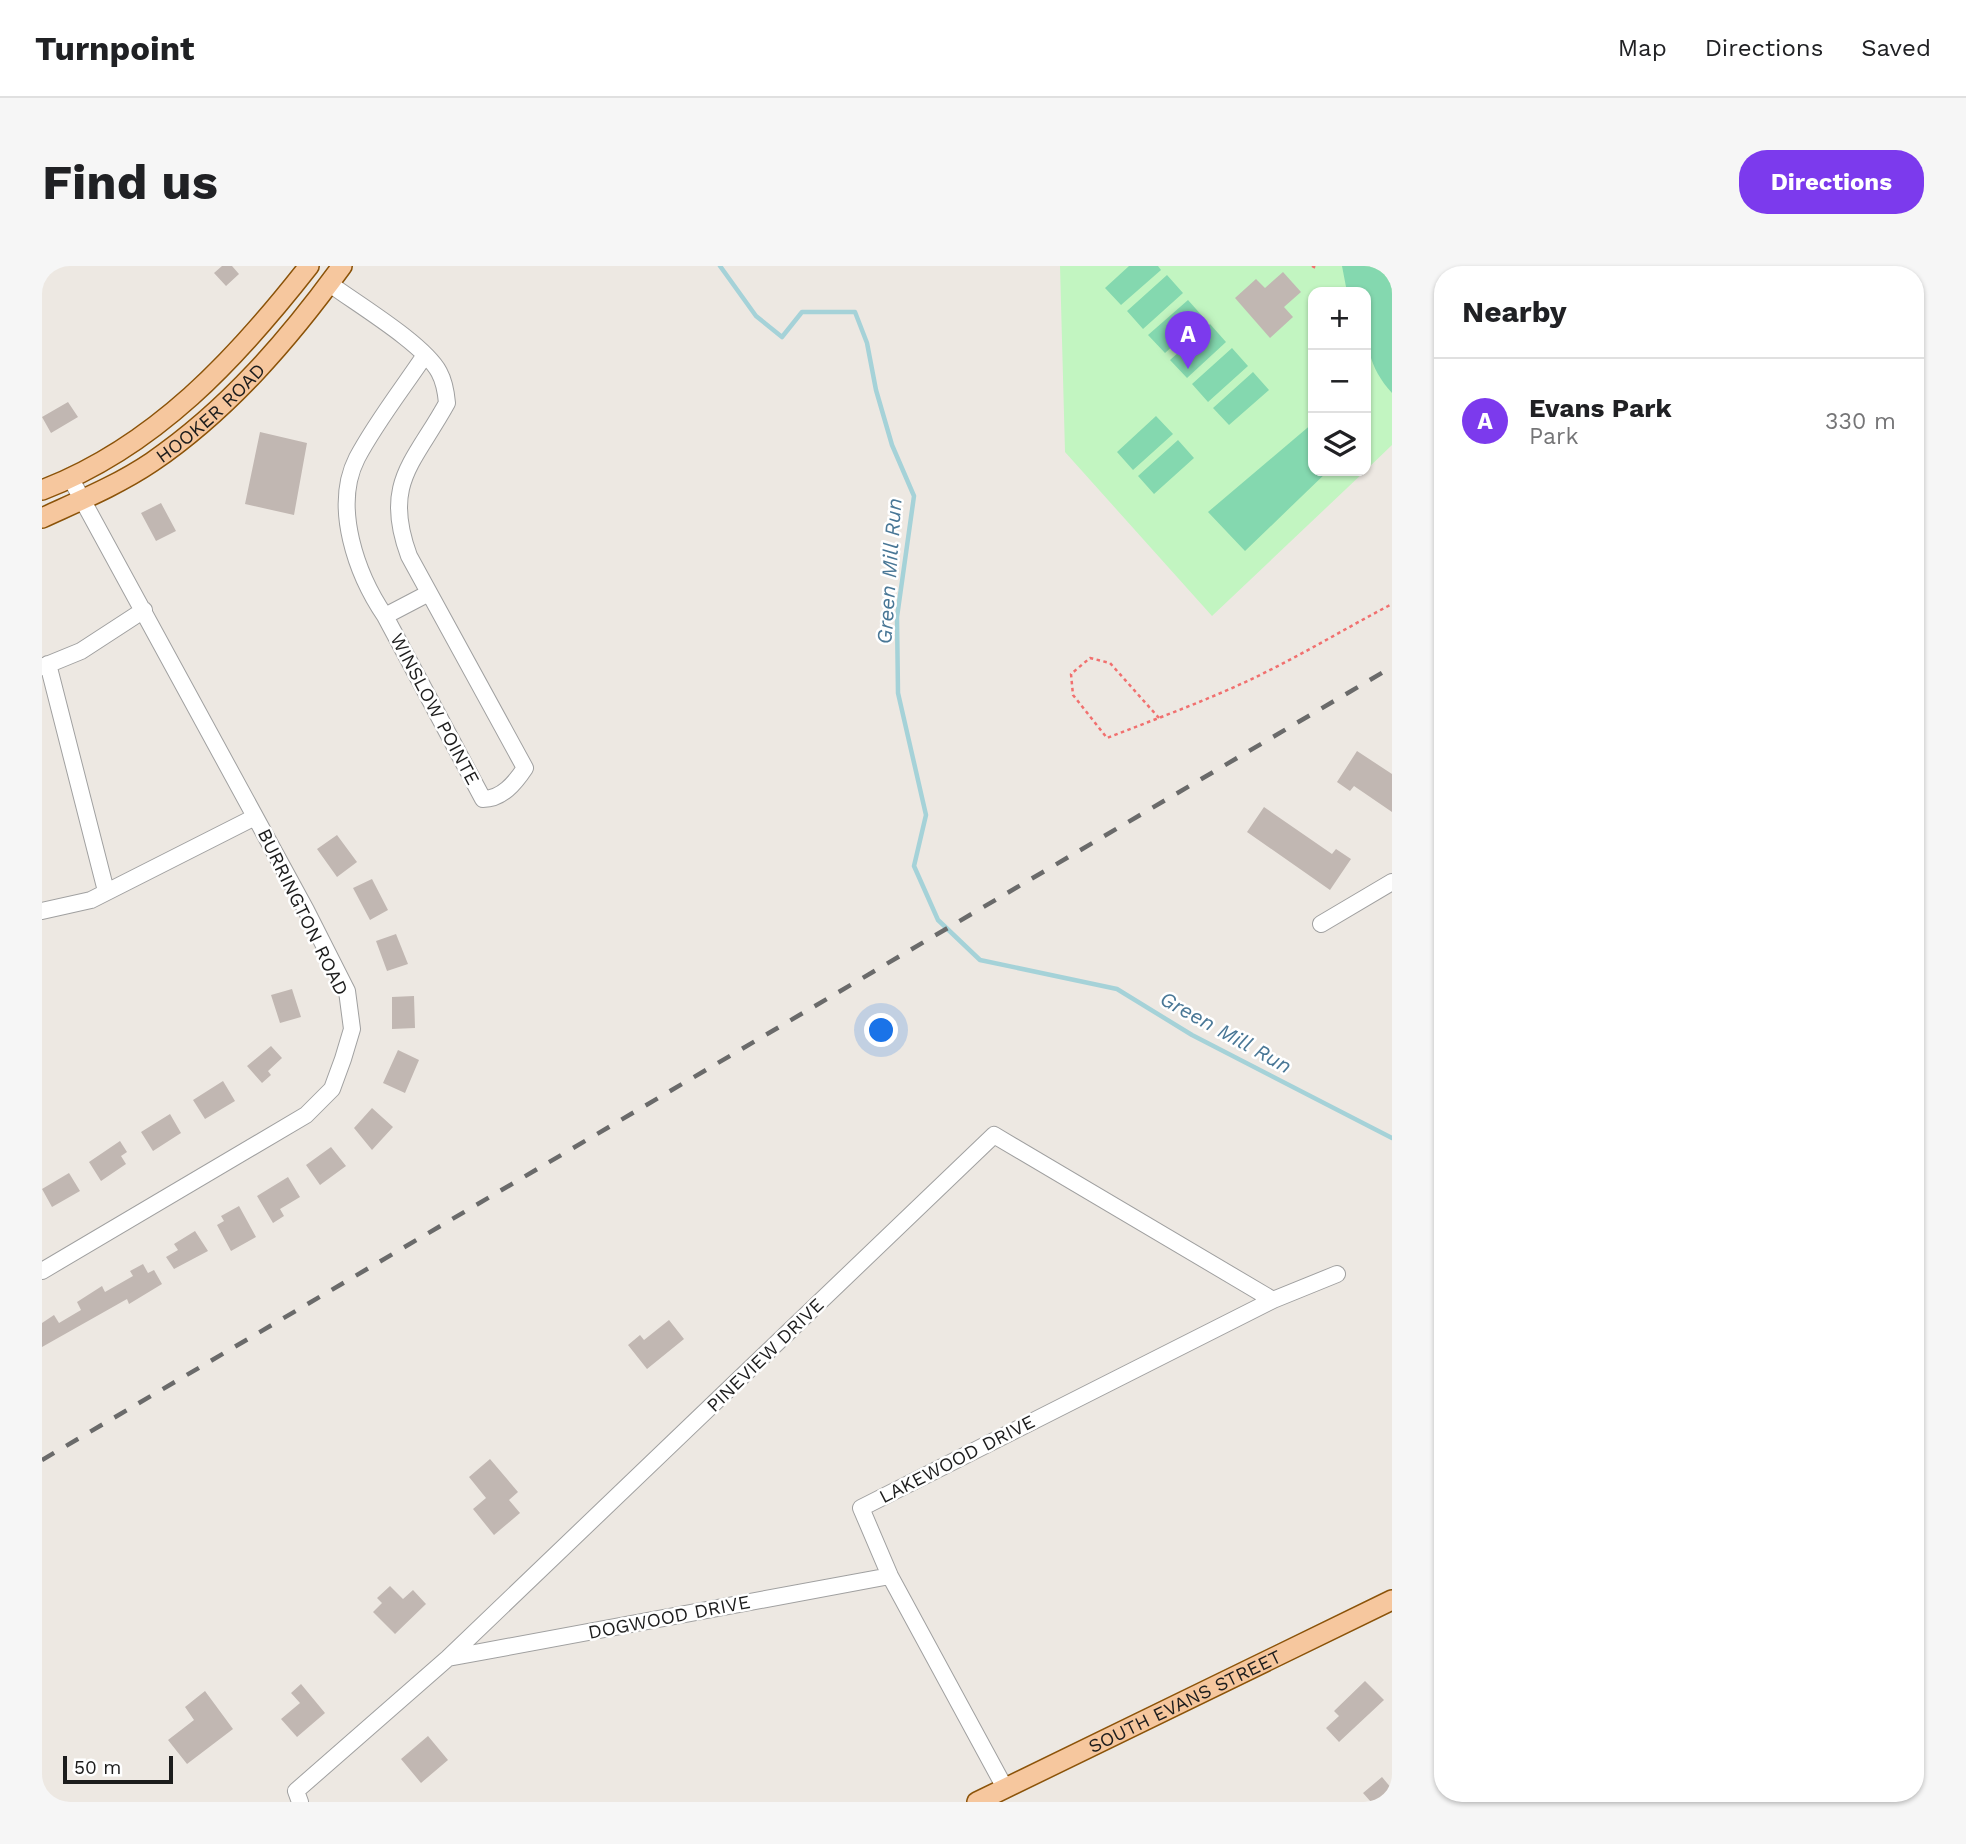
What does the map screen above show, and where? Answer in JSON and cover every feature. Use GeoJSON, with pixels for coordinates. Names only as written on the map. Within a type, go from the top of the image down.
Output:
{"type":"FeatureCollection","features":[{"type":"Feature","properties":{"kind":"main road","name":"HOOKER ROAD"},"geometry":{"type":"LineString","coordinates":[[42,490],[71,479],[139,437],[196,393],[255,335],[308,266]]}},
{"type":"Feature","properties":{"kind":"main road","name":"HOOKER ROAD"},"geometry":{"type":"LineString","coordinates":[[42,518],[153,461],[204,422],[281,346],[342,266]]}},
{"type":"Feature","properties":{"kind":"main road","name":"SOUTH EVANS STREET"},"geometry":{"type":"LineString","coordinates":[[977,1802],[1392,1600]]}},
{"type":"Feature","properties":{"kind":"street","name":"WINSLOW POINTE"},"geometry":{"type":"LineString","coordinates":[[330,284],[425,355],[439,371],[447,403],[401,479],[397,504],[400,531],[429,593],[525,768],[514,783],[493,799],[483,799],[385,616],[368,591],[350,541],[348,498],[356,460],[425,355]]}},
{"type":"Feature","properties":{"kind":"street","name":"BURRINGTON ROAD"},"geometry":{"type":"LineString","coordinates":[[42,1271],[306,1115],[332,1089],[352,1029],[346,991],[256,817],[144,610],[80,500],[71,479]]}},
{"type":"Feature","properties":{"kind":"street","name":"WINSLOW POINTE"},"geometry":{"type":"LineString","coordinates":[[385,616],[429,593]]}},
{"type":"Feature","properties":{"kind":"street"},"geometry":{"type":"LineString","coordinates":[[106,891],[45,665],[81,651],[128,623],[144,610]]}},
{"type":"Feature","properties":{"kind":"street"},"geometry":{"type":"LineString","coordinates":[[42,911],[92,900],[256,817]]}},
{"type":"Feature","properties":{"kind":"street"},"geometry":{"type":"LineString","coordinates":[[1321,925],[1392,882]]}},
{"type":"Feature","properties":{"kind":"street","name":"PINEVIEW DRIVE"},"geometry":{"type":"LineString","coordinates":[[298,1796],[448,1658],[994,1135],[1273,1300]]}},
{"type":"Feature","properties":{"kind":"street","name":"LAKEWOOD DRIVE"},"geometry":{"type":"LineString","coordinates":[[1005,1788],[890,1576],[861,1508],[1273,1300],[1337,1274]]}},
{"type":"Feature","properties":{"kind":"street","name":"DOGWOOD DRIVE"},"geometry":{"type":"LineString","coordinates":[[448,1658],[890,1576]]}},
{"type":"Feature","properties":{"kind":"path"},"geometry":{"type":"LineString","coordinates":[[1159,718],[1110,663],[1090,658],[1071,674],[1073,695],[1107,738],[1159,718],[1260,675],[1392,604]]}},
{"type":"Feature","properties":{"kind":"green space"},"geometry":{"type":"Polygon","coordinates":[[[1060,266],[1392,266],[1392,445],[1371,465],[1371,287],[1308,287],[1308,476],[1360,476],[1212,616],[1065,452],[1060,266]]]}},
{"type":"Feature","properties":{"kind":"green space"},"geometry":{"type":"Polygon","coordinates":[[[1129,266],[1158,266],[1161,270],[1121,305],[1105,288],[1129,266]]]}},
{"type":"Feature","properties":{"kind":"green space"},"geometry":{"type":"Polygon","coordinates":[[[1342,266],[1392,266],[1392,393],[1371,358],[1371,287],[1346,287],[1342,266]]]}},
{"type":"Feature","properties":{"kind":"green space"},"geometry":{"type":"Polygon","coordinates":[[[1167,275],[1183,293],[1143,329],[1127,311],[1167,275]]]}},
{"type":"Feature","properties":{"kind":"green space"},"geometry":{"type":"Polygon","coordinates":[[[1188,300],[1204,318],[1165,353],[1148,335],[1188,300]]]}},
{"type":"Feature","properties":{"kind":"green space"},"geometry":{"type":"Polygon","coordinates":[[[1210,324],[1226,342],[1187,378],[1170,360],[1210,324]]]}},
{"type":"Feature","properties":{"kind":"green space"},"geometry":{"type":"Polygon","coordinates":[[[1232,348],[1248,366],[1208,402],[1192,384],[1232,348]]]}},
{"type":"Feature","properties":{"kind":"green space"},"geometry":{"type":"Polygon","coordinates":[[[1253,372],[1269,390],[1229,425],[1213,408],[1253,372]]]}},
{"type":"Feature","properties":{"kind":"green space"},"geometry":{"type":"Polygon","coordinates":[[[1156,416],[1173,434],[1133,470],[1117,452],[1156,416]]]}},
{"type":"Feature","properties":{"kind":"green space"},"geometry":{"type":"Polygon","coordinates":[[[1308,427],[1308,476],[1323,476],[1245,551],[1208,512],[1308,427]]]}},
{"type":"Feature","properties":{"kind":"green space"},"geometry":{"type":"Polygon","coordinates":[[[1178,440],[1194,458],[1154,494],[1138,476],[1178,440]]]}},
{"type":"Feature","properties":{"kind":"building"},"geometry":{"type":"Polygon","coordinates":[[[222,266],[232,266],[239,274],[226,286],[214,273],[222,266]]]}},
{"type":"Feature","properties":{"kind":"building"},"geometry":{"type":"Polygon","coordinates":[[[1283,272],[1301,292],[1284,307],[1293,317],[1270,338],[1235,298],[1256,279],[1265,288],[1283,272]]]}},
{"type":"Feature","properties":{"kind":"building"},"geometry":{"type":"Polygon","coordinates":[[[68,402],[78,417],[51,433],[42,417],[68,402]]]}},
{"type":"Feature","properties":{"kind":"building"},"geometry":{"type":"Polygon","coordinates":[[[260,432],[307,443],[294,515],[245,504],[260,432]]]}},
{"type":"Feature","properties":{"kind":"building"},"geometry":{"type":"Polygon","coordinates":[[[161,503],[176,531],[156,541],[141,513],[161,503]]]}},
{"type":"Feature","properties":{"kind":"building"},"geometry":{"type":"Polygon","coordinates":[[[1357,751],[1392,774],[1392,812],[1354,786],[1350,791],[1337,782],[1357,751]]]}},
{"type":"Feature","properties":{"kind":"building"},"geometry":{"type":"Polygon","coordinates":[[[1264,807],[1332,854],[1336,849],[1351,859],[1330,890],[1247,832],[1264,807]]]}},
{"type":"Feature","properties":{"kind":"building"},"geometry":{"type":"Polygon","coordinates":[[[337,835],[357,862],[337,877],[317,849],[337,835]]]}},
{"type":"Feature","properties":{"kind":"building"},"geometry":{"type":"Polygon","coordinates":[[[372,879],[388,910],[370,920],[353,888],[372,879]]]}},
{"type":"Feature","properties":{"kind":"building"},"geometry":{"type":"Polygon","coordinates":[[[396,934],[408,964],[387,971],[376,941],[396,934]]]}},
{"type":"Feature","properties":{"kind":"building"},"geometry":{"type":"Polygon","coordinates":[[[292,989],[301,1017],[280,1023],[271,995],[292,989]]]}},
{"type":"Feature","properties":{"kind":"building"},"geometry":{"type":"Polygon","coordinates":[[[414,996],[415,1028],[392,1029],[392,997],[414,996]]]}},
{"type":"Feature","properties":{"kind":"building"},"geometry":{"type":"Polygon","coordinates":[[[271,1046],[282,1058],[268,1071],[271,1075],[262,1083],[247,1066],[271,1046]]]}},
{"type":"Feature","properties":{"kind":"building"},"geometry":{"type":"Polygon","coordinates":[[[398,1050],[419,1060],[405,1093],[383,1083],[398,1050]]]}},
{"type":"Feature","properties":{"kind":"building"},"geometry":{"type":"Polygon","coordinates":[[[223,1081],[235,1101],[205,1119],[193,1100],[223,1081]]]}},
{"type":"Feature","properties":{"kind":"building"},"geometry":{"type":"Polygon","coordinates":[[[372,1108],[393,1127],[372,1150],[354,1128],[372,1108]]]}},
{"type":"Feature","properties":{"kind":"building"},"geometry":{"type":"Polygon","coordinates":[[[170,1114],[181,1133],[153,1151],[141,1132],[170,1114]]]}},
{"type":"Feature","properties":{"kind":"building"},"geometry":{"type":"Polygon","coordinates":[[[120,1141],[127,1152],[121,1156],[126,1164],[101,1181],[89,1162],[120,1141]]]}},
{"type":"Feature","properties":{"kind":"building"},"geometry":{"type":"Polygon","coordinates":[[[331,1147],[346,1166],[320,1185],[306,1165],[331,1147]]]}},
{"type":"Feature","properties":{"kind":"building"},"geometry":{"type":"Polygon","coordinates":[[[69,1173],[80,1191],[52,1207],[42,1189],[69,1173]]]}},
{"type":"Feature","properties":{"kind":"building"},"geometry":{"type":"Polygon","coordinates":[[[288,1177],[300,1197],[280,1209],[284,1216],[273,1223],[257,1196],[288,1177]]]}},
{"type":"Feature","properties":{"kind":"building"},"geometry":{"type":"Polygon","coordinates":[[[239,1206],[256,1237],[231,1251],[217,1225],[224,1221],[221,1216],[239,1206]]]}},
{"type":"Feature","properties":{"kind":"building"},"geometry":{"type":"Polygon","coordinates":[[[195,1231],[208,1251],[174,1269],[166,1257],[178,1250],[174,1244],[195,1231]]]}},
{"type":"Feature","properties":{"kind":"building"},"geometry":{"type":"Polygon","coordinates":[[[143,1264],[148,1273],[154,1270],[162,1284],[129,1304],[127,1299],[42,1347],[42,1323],[54,1315],[59,1323],[81,1310],[77,1302],[102,1286],[105,1292],[133,1276],[130,1271],[143,1264]]]}},
{"type":"Feature","properties":{"kind":"building"},"geometry":{"type":"Polygon","coordinates":[[[669,1320],[684,1339],[647,1369],[628,1345],[640,1335],[644,1340],[669,1320]]]}},
{"type":"Feature","properties":{"kind":"building"},"geometry":{"type":"Polygon","coordinates":[[[490,1459],[518,1492],[509,1500],[520,1513],[494,1535],[473,1509],[486,1498],[469,1477],[490,1459]]]}},
{"type":"Feature","properties":{"kind":"building"},"geometry":{"type":"Polygon","coordinates":[[[390,1586],[403,1599],[413,1590],[426,1604],[395,1634],[373,1612],[382,1603],[377,1598],[390,1586]]]}},
{"type":"Feature","properties":{"kind":"building"},"geometry":{"type":"Polygon","coordinates":[[[1365,1681],[1384,1700],[1339,1742],[1326,1728],[1339,1716],[1334,1711],[1365,1681]]]}},
{"type":"Feature","properties":{"kind":"building"},"geometry":{"type":"Polygon","coordinates":[[[301,1684],[325,1713],[297,1737],[281,1719],[300,1703],[291,1693],[301,1684]]]}},
{"type":"Feature","properties":{"kind":"building"},"geometry":{"type":"Polygon","coordinates":[[[205,1691],[233,1729],[187,1764],[168,1740],[194,1720],[185,1707],[205,1691]]]}},
{"type":"Feature","properties":{"kind":"building"},"geometry":{"type":"Polygon","coordinates":[[[428,1736],[448,1760],[421,1783],[401,1759],[428,1736]]]}},
{"type":"Feature","properties":{"kind":"building"},"geometry":{"type":"Polygon","coordinates":[[[1382,1777],[1392,1789],[1392,1802],[1371,1802],[1363,1793],[1382,1777]]]}},
{"type":"Feature","properties":{"kind":"waterway","name":"Green Mill Run"},"geometry":{"type":"LineString","coordinates":[[720,266],[756,316],[782,337],[802,312],[855,312],[867,343],[876,390],[892,445],[914,496],[897,617],[898,693],[926,815],[914,866],[938,920],[980,960],[1117,989],[1192,1035],[1392,1138]]}},
{"type":"Feature","properties":{"kind":"railway"},"geometry":{"type":"LineString","coordinates":[[42,1460],[1392,667]]}},
{"type":"Feature","properties":{"kind":"place","name":"Evans Park"},"geometry":{"type":"Point","coordinates":[1188,369]}}]}
